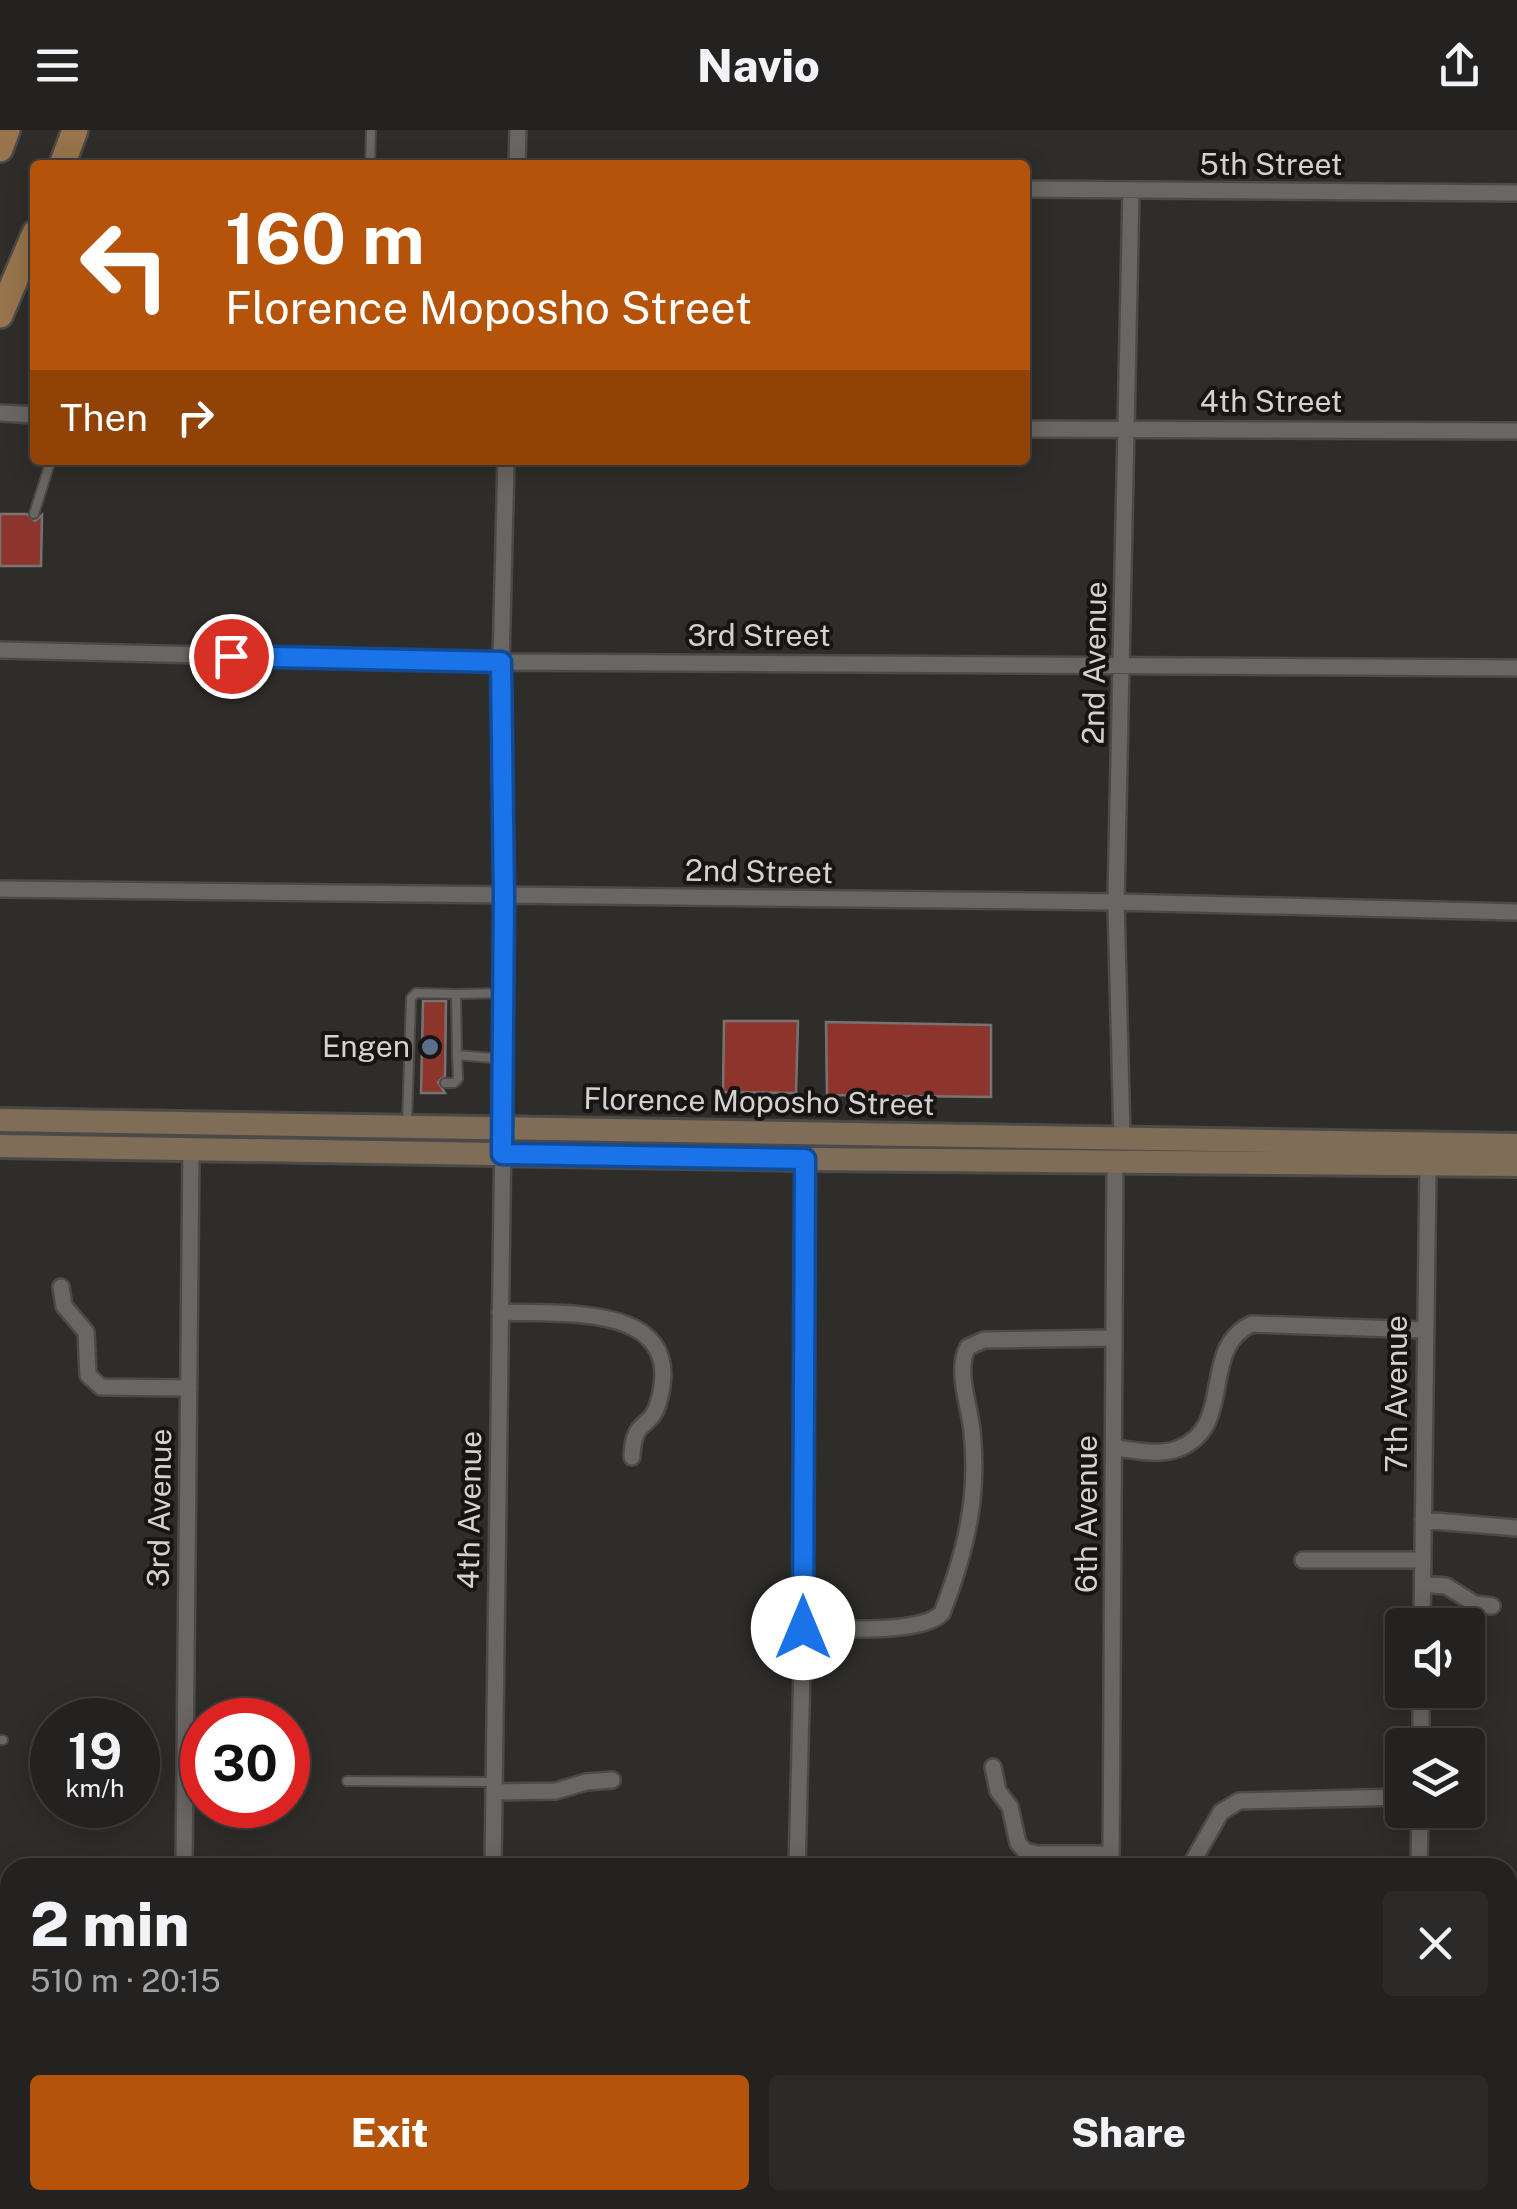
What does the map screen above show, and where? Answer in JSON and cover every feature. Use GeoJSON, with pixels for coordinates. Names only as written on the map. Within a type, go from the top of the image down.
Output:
{"type":"FeatureCollection","features":[{"type":"Feature","properties":{"kind":"main road"},"geometry":{"type":"LineString","coordinates":[[0,149],[7,130]]}},
{"type":"Feature","properties":{"kind":"main road"},"geometry":{"type":"LineString","coordinates":[[64,160],[74,130]]}},
{"type":"Feature","properties":{"kind":"main road"},"geometry":{"type":"LineString","coordinates":[[0,315],[30,245]]}},
{"type":"Feature","properties":{"kind":"street"},"geometry":{"type":"LineString","coordinates":[[517,160],[518,130]]}},
{"type":"Feature","properties":{"kind":"street","name":"5th Street"},"geometry":{"type":"LineString","coordinates":[[1030,189],[1517,194]]}},
{"type":"Feature","properties":{"kind":"street","name":"2nd Avenue"},"geometry":{"type":"LineString","coordinates":[[1122,1137],[1116,902],[1131,191]]}},
{"type":"Feature","properties":{"kind":"street"},"geometry":{"type":"LineString","coordinates":[[0,413],[30,415]]}},
{"type":"Feature","properties":{"kind":"street","name":"4th Street"},"geometry":{"type":"LineString","coordinates":[[1030,429],[1517,431]]}},
{"type":"Feature","properties":{"kind":"street","name":"4th Avenue"},"geometry":{"type":"LineString","coordinates":[[492,1858],[504,1059],[501,662],[506,465]]}},
{"type":"Feature","properties":{"kind":"street","name":"3rd Street"},"geometry":{"type":"LineString","coordinates":[[0,650],[501,662],[1517,668]]}},
{"type":"Feature","properties":{"kind":"street","name":"2nd Street"},"geometry":{"type":"LineString","coordinates":[[0,889],[1116,902],[1517,912]]}},
{"type":"Feature","properties":{"kind":"street","name":"Florence Moposho Street"},"geometry":{"type":"LineString","coordinates":[[0,1120],[1517,1145]]}},
{"type":"Feature","properties":{"kind":"street","name":"Florence Moposho Street"},"geometry":{"type":"LineString","coordinates":[[0,1146],[1517,1165]]}},
{"type":"Feature","properties":{"kind":"street","name":"3rd Avenue"},"geometry":{"type":"LineString","coordinates":[[184,1858],[191,1150]]}},
{"type":"Feature","properties":{"kind":"street"},"geometry":{"type":"LineString","coordinates":[[798,1858],[805,1159]]}},
{"type":"Feature","properties":{"kind":"street","name":"6th Avenue"},"geometry":{"type":"LineString","coordinates":[[1111,1858],[1115,1162]]}},
{"type":"Feature","properties":{"kind":"street","name":"7th Avenue"},"geometry":{"type":"LineString","coordinates":[[1422,1608],[1428,1164]]}},
{"type":"Feature","properties":{"kind":"street"},"geometry":{"type":"LineString","coordinates":[[61,1287],[64,1306],[86,1332],[88,1376],[93,1383],[188,1388]]}},
{"type":"Feature","properties":{"kind":"street"},"geometry":{"type":"LineString","coordinates":[[500,1312],[602,1316],[648,1336],[659,1349],[663,1368],[657,1407],[635,1430],[632,1457]]}},
{"type":"Feature","properties":{"kind":"street"},"geometry":{"type":"LineString","coordinates":[[1115,1448],[1177,1450],[1197,1436],[1213,1414],[1226,1345],[1252,1324],[1424,1330]]}},
{"type":"Feature","properties":{"kind":"street"},"geometry":{"type":"LineString","coordinates":[[803,1628],[914,1626],[935,1620],[942,1613],[974,1503],[972,1433],[962,1364],[968,1348],[984,1340],[1114,1338]]}},
{"type":"Feature","properties":{"kind":"street"},"geometry":{"type":"LineString","coordinates":[[1423,1520],[1517,1528]]}},
{"type":"Feature","properties":{"kind":"street"},"geometry":{"type":"LineString","coordinates":[[1303,1560],[1423,1560]]}},
{"type":"Feature","properties":{"kind":"street"},"geometry":{"type":"LineString","coordinates":[[1422,1584],[1446,1586],[1475,1604],[1492,1606]]}},
{"type":"Feature","properties":{"kind":"street"},"geometry":{"type":"LineString","coordinates":[[993,1767],[998,1791],[1010,1807],[1018,1843],[1025,1851],[1080,1858]]}},
{"type":"Feature","properties":{"kind":"street"},"geometry":{"type":"LineString","coordinates":[[494,1787],[556,1791],[586,1782],[612,1780]]}},
{"type":"Feature","properties":{"kind":"street"},"geometry":{"type":"LineString","coordinates":[[1195,1858],[1221,1812],[1240,1800],[1385,1797]]}},
{"type":"Feature","properties":{"kind":"street"},"geometry":{"type":"LineString","coordinates":[[1419,1858],[1420,1828]]}},
{"type":"Feature","properties":{"kind":"lane"},"geometry":{"type":"LineString","coordinates":[[370,160],[371,130]]}},
{"type":"Feature","properties":{"kind":"lane"},"geometry":{"type":"LineString","coordinates":[[34,514],[49,465]]}},
{"type":"Feature","properties":{"kind":"lane"},"geometry":{"type":"LineString","coordinates":[[407,1127],[411,998],[416,993],[504,993]]}},
{"type":"Feature","properties":{"kind":"lane"},"geometry":{"type":"LineString","coordinates":[[445,1083],[458,1079],[456,994]]}},
{"type":"Feature","properties":{"kind":"lane"},"geometry":{"type":"LineString","coordinates":[[457,1055],[504,1059]]}},
{"type":"Feature","properties":{"kind":"lane"},"geometry":{"type":"LineString","coordinates":[[408,1082],[422,1083]]}},
{"type":"Feature","properties":{"kind":"lane"},"geometry":{"type":"LineString","coordinates":[[347,1782],[494,1787]]}},
{"type":"Feature","properties":{"kind":"building"},"geometry":{"type":"Polygon","coordinates":[[[0,514],[27,514],[35,521],[42,515],[41,566],[0,566],[0,514]]]}},
{"type":"Feature","properties":{"kind":"building"},"geometry":{"type":"Polygon","coordinates":[[[423,1001],[446,1001],[445,1076],[438,1082],[445,1093],[421,1093],[423,1001]]]}},
{"type":"Feature","properties":{"kind":"building"},"geometry":{"type":"Polygon","coordinates":[[[724,1021],[798,1021],[796,1093],[723,1092],[724,1021]]]}},
{"type":"Feature","properties":{"kind":"building"},"geometry":{"type":"Polygon","coordinates":[[[826,1022],[991,1025],[991,1097],[827,1095],[826,1022]]]}},
{"type":"Feature","properties":{"kind":"place","name":"Engen"},"geometry":{"type":"Point","coordinates":[430,1047]}},
{"type":"Feature","properties":{"kind":"route"},"geometry":{"type":"LineString","coordinates":[[231,656],[501,662],[502,1154],[805,1159],[803,1628]]}}]}
